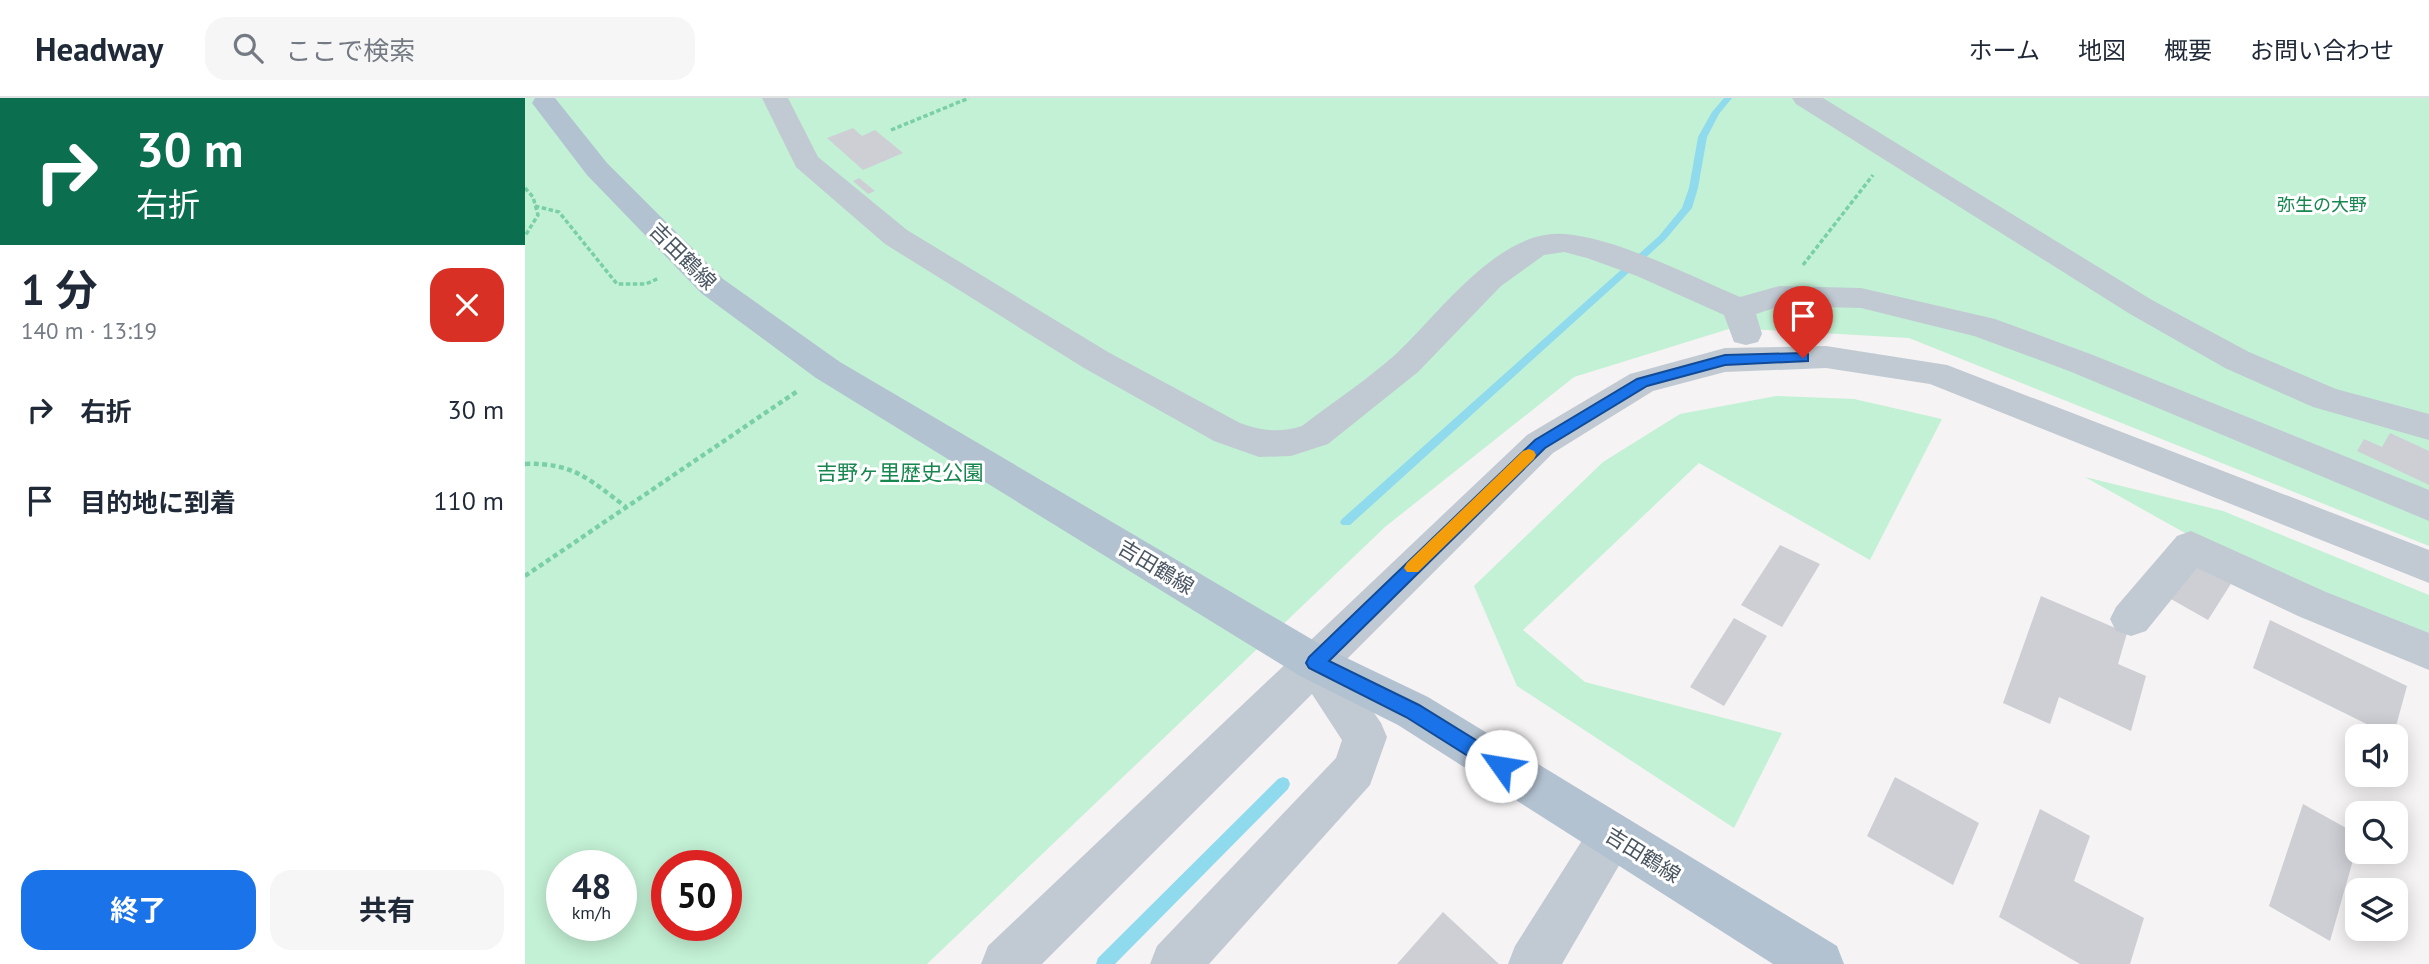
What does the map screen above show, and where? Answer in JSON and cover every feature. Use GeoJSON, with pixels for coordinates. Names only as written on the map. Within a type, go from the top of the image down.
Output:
{"type":"FeatureCollection","features":[{"type":"Feature","properties":{"kind":"main road","name":"吉田鶴線"},"geometry":{"type":"LineString","coordinates":[[545,103],[597,169],[712,286],[828,370],[1315,663],[1413,711],[1819,964]]}},
{"type":"Feature","properties":{"kind":"street"},"geometry":{"type":"LineString","coordinates":[[775,98],[806,162],[896,237],[1130,379],[1227,432],[1259,444],[1291,443],[1315,435],[1406,364],[1490,279],[1516,258],[1537,246],[1564,243],[1597,251],[1648,269],[1738,309],[1779,296],[1861,298],[1983,327],[2081,363],[2429,506]]}},
{"type":"Feature","properties":{"kind":"street"},"geometry":{"type":"LineString","coordinates":[[1805,98],[2141,307],[2237,360],[2325,398],[2429,427]]}},
{"type":"Feature","properties":{"kind":"street"},"geometry":{"type":"LineString","coordinates":[[1738,309],[1756,359]]}},
{"type":"Feature","properties":{"kind":"street"},"geometry":{"type":"LineString","coordinates":[[1006,964],[1540,444],[1642,382],[1725,360],[1756,359],[1826,357],[1935,373],[2429,567]]}},
{"type":"Feature","properties":{"kind":"street"},"geometry":{"type":"LineString","coordinates":[[2131,619],[2191,547],[2312,604],[2429,652]]}},
{"type":"Feature","properties":{"kind":"street"},"geometry":{"type":"LineString","coordinates":[[1175,964],[1354,770],[1365,737],[1315,663]]}},
{"type":"Feature","properties":{"kind":"street"},"geometry":{"type":"LineString","coordinates":[[1533,964],[1612,836]]}},
{"type":"Feature","properties":{"kind":"path"},"geometry":{"type":"LineString","coordinates":[[891,130],[969,98]]}},
{"type":"Feature","properties":{"kind":"path"},"geometry":{"type":"LineString","coordinates":[[1779,296],[1874,173],[1898,154]]}},
{"type":"Feature","properties":{"kind":"path"},"geometry":{"type":"LineString","coordinates":[[525,188],[533,197],[538,215],[525,236]]}},
{"type":"Feature","properties":{"kind":"path"},"geometry":{"type":"LineString","coordinates":[[535,206],[559,212],[617,284],[646,284],[667,275]]}},
{"type":"Feature","properties":{"kind":"path"},"geometry":{"type":"LineString","coordinates":[[525,576],[828,370]]}},
{"type":"Feature","properties":{"kind":"path"},"geometry":{"type":"LineString","coordinates":[[525,464],[552,463],[588,478],[626,508]]}},
{"type":"Feature","properties":{"kind":"green space","name":"吉野ヶ里歴史公園"},"geometry":{"type":"Polygon","coordinates":[[[525,98],[2429,98],[2429,546],[1909,338],[1732,328],[1574,377],[1385,527],[927,964],[525,964],[525,98]]]}},
{"type":"Feature","properties":{"kind":"green space"},"geometry":{"type":"Polygon","coordinates":[[[1776,396],[1854,399],[1942,419],[1870,560],[1699,463],[1523,630],[1585,682],[1782,733],[1734,828],[1517,686],[1474,586],[1603,462],[1680,414],[1776,396]]]}},
{"type":"Feature","properties":{"kind":"green space"},"geometry":{"type":"Polygon","coordinates":[[[2085,477],[2223,511],[2429,595],[2429,639],[2194,538],[2085,477]]]}},
{"type":"Feature","properties":{"kind":"building"},"geometry":{"type":"Polygon","coordinates":[[[853,128],[862,136],[875,130],[903,153],[863,170],[827,138],[853,128]]]}},
{"type":"Feature","properties":{"kind":"building"},"geometry":{"type":"Polygon","coordinates":[[[859,178],[875,191],[868,194],[853,181],[859,178]]]}},
{"type":"Feature","properties":{"kind":"building"},"geometry":{"type":"Polygon","coordinates":[[[2390,433],[2429,451],[2429,485],[2357,451],[2364,439],[2382,447],[2390,433]]]}},
{"type":"Feature","properties":{"kind":"building"},"geometry":{"type":"Polygon","coordinates":[[[1780,545],[1820,564],[1782,627],[1741,605],[1780,545]]]}},
{"type":"Feature","properties":{"kind":"building"},"geometry":{"type":"Polygon","coordinates":[[[2195,562],[2232,582],[2208,620],[2171,599],[2195,562]]]}},
{"type":"Feature","properties":{"kind":"building"},"geometry":{"type":"Polygon","coordinates":[[[2041,596],[2127,633],[2118,664],[2146,676],[2131,731],[2059,697],[2050,724],[2003,703],[2041,596]]]}},
{"type":"Feature","properties":{"kind":"building"},"geometry":{"type":"Polygon","coordinates":[[[1734,618],[1767,636],[1724,706],[1690,687],[1734,618]]]}},
{"type":"Feature","properties":{"kind":"building"},"geometry":{"type":"Polygon","coordinates":[[[2270,620],[2407,686],[2397,724],[2367,724],[2253,668],[2270,620]]]}},
{"type":"Feature","properties":{"kind":"building"},"geometry":{"type":"Polygon","coordinates":[[[1895,777],[1979,823],[1953,885],[1867,836],[1895,777]]]}},
{"type":"Feature","properties":{"kind":"building"},"geometry":{"type":"Polygon","coordinates":[[[2303,804],[2345,827],[2345,864],[2352,864],[2348,878],[2345,878],[2345,888],[2330,941],[2269,906],[2303,804]]]}},
{"type":"Feature","properties":{"kind":"building"},"geometry":{"type":"Polygon","coordinates":[[[2040,809],[2090,836],[2074,881],[2144,918],[2130,964],[2080,964],[1999,917],[2040,809]]]}},
{"type":"Feature","properties":{"kind":"building"},"geometry":{"type":"Polygon","coordinates":[[[1443,912],[1499,964],[1397,964],[1443,912]]]}},
{"type":"Feature","properties":{"kind":"waterway"},"geometry":{"type":"LineString","coordinates":[[1346,522],[1677,222],[1689,204],[1694,188],[1703,137],[1716,112],[1728,98]]}},
{"type":"Feature","properties":{"kind":"waterway"},"geometry":{"type":"LineString","coordinates":[[1104,964],[1283,784]]}},
{"type":"Feature","properties":{"kind":"slow traffic"},"geometry":{"type":"LineString","coordinates":[[1412,568],[1529,455]]}},
{"type":"Feature","properties":{"kind":"route"},"geometry":{"type":"LineString","coordinates":[[1501,766],[1413,711],[1315,663],[1540,444],[1642,382],[1725,360],[1803,358]]}},
{"type":"Feature","properties":{"kind":"park label","name":"弥生の大野"},"geometry":{"type":"Point","coordinates":[2322,204]}}]}
